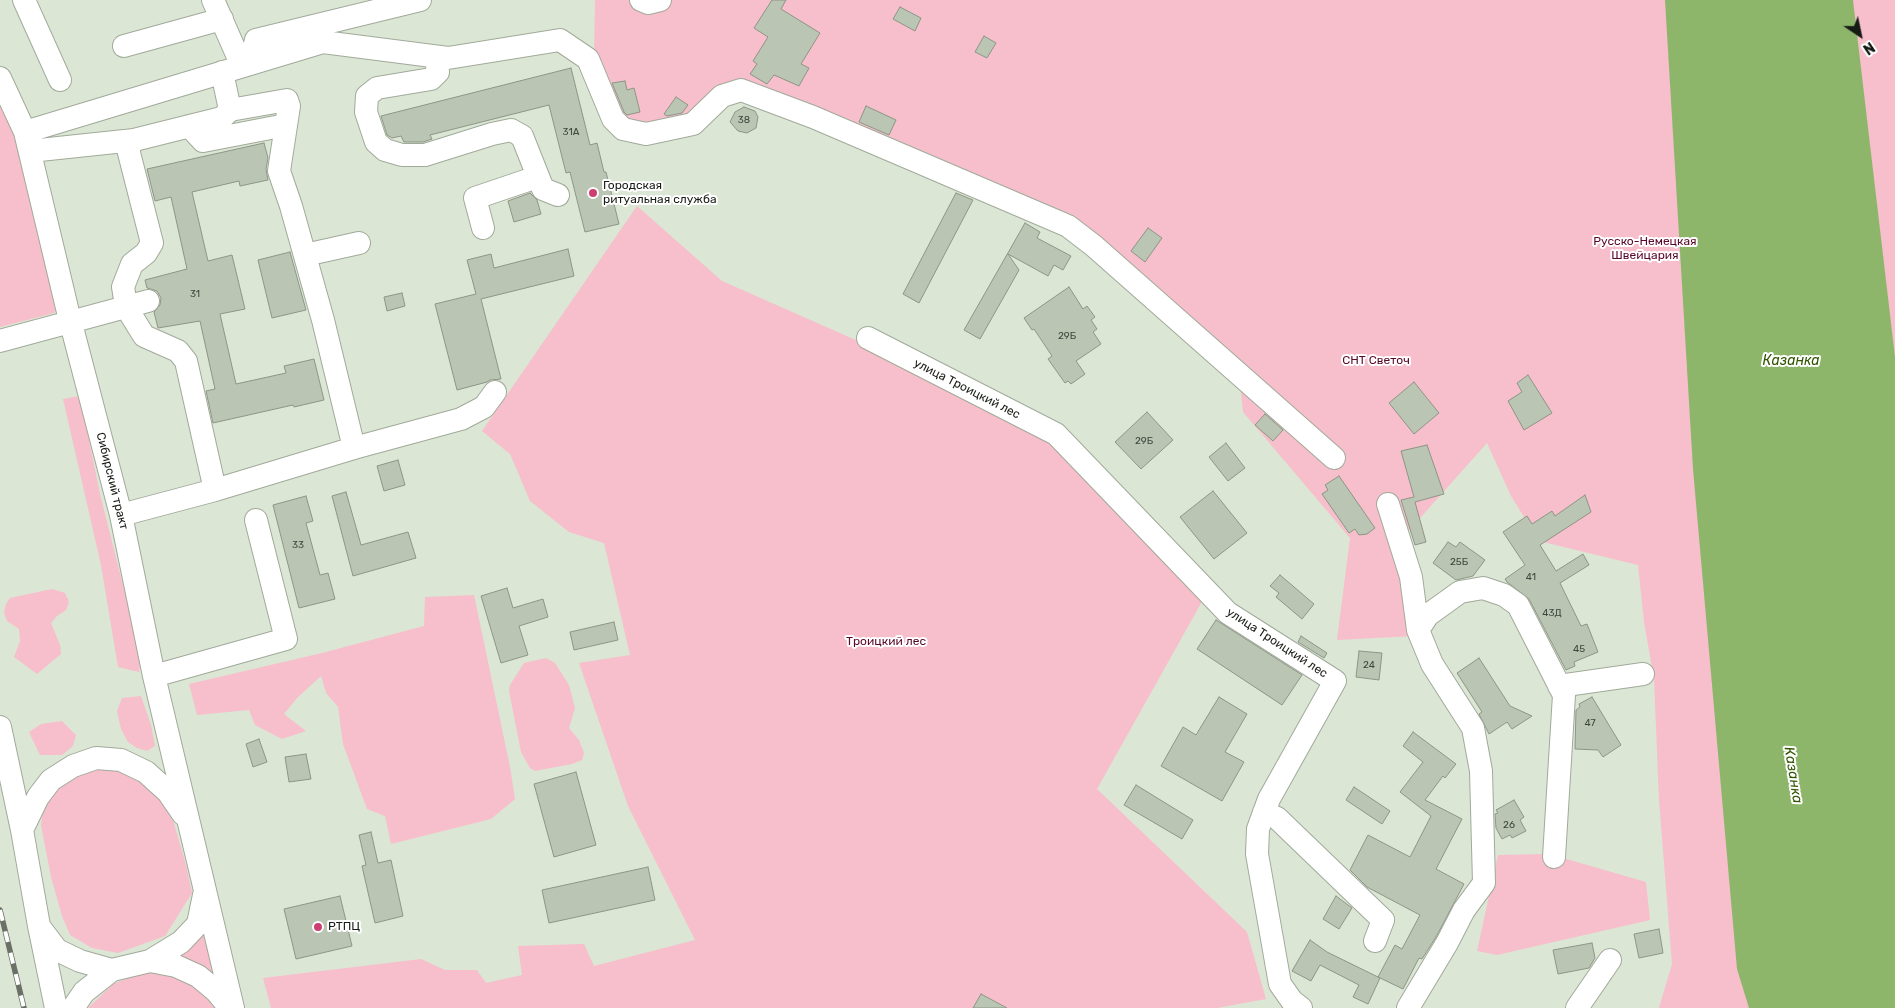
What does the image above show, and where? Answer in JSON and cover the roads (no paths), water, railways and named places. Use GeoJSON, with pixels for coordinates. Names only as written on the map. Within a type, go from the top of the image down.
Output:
{"type":"FeatureCollection","features":[{"type":"Feature","properties":{"kind":"street"},"geometry":{"type":"LineString","coordinates":[[24,0],[60,80]]}},
{"type":"Feature","properties":{"kind":"street"},"geometry":{"type":"LineString","coordinates":[[28,141],[134,140],[222,118],[230,110],[238,68],[256,40],[420,0]]}},
{"type":"Feature","properties":{"kind":"street"},"geometry":{"type":"LineString","coordinates":[[641,0],[648,3],[660,0]]}},
{"type":"Feature","properties":{"kind":"street"},"geometry":{"type":"LineString","coordinates":[[124,46],[218,9],[238,68]]}},
{"type":"Feature","properties":{"kind":"street"},"geometry":{"type":"LineString","coordinates":[[28,141],[238,68],[323,42],[448,58],[560,40],[588,59],[613,119],[623,129],[646,134],[693,124],[722,96],[741,90],[813,117],[1068,226],[1102,253],[1334,458]]}},
{"type":"Feature","properties":{"kind":"street"},"geometry":{"type":"LineString","coordinates":[[436,57],[438,72],[431,79],[377,88],[367,96],[366,112],[376,142],[385,150],[402,155],[425,155],[511,130],[522,136],[543,189],[558,195]]}},
{"type":"Feature","properties":{"kind":"street","name":"Сибирский тракт"},"geometry":{"type":"LineString","coordinates":[[0,78],[28,141],[70,322],[121,515],[154,676],[231,1008]]}},
{"type":"Feature","properties":{"kind":"street"},"geometry":{"type":"LineString","coordinates":[[230,110],[287,100],[289,106],[279,171],[305,255],[354,448]]}},
{"type":"Feature","properties":{"kind":"street"},"geometry":{"type":"LineString","coordinates":[[189,126],[203,141],[286,125]]}},
{"type":"Feature","properties":{"kind":"street"},"geometry":{"type":"LineString","coordinates":[[134,140],[128,149],[152,243],[146,253],[132,264],[123,287],[138,304]]}},
{"type":"Feature","properties":{"kind":"street"},"geometry":{"type":"LineString","coordinates":[[483,228],[475,198],[537,177]]}},
{"type":"Feature","properties":{"kind":"street"},"geometry":{"type":"LineString","coordinates":[[305,255],[359,242]]}},
{"type":"Feature","properties":{"kind":"street"},"geometry":{"type":"LineString","coordinates":[[0,341],[138,304]]}},
{"type":"Feature","properties":{"kind":"street"},"geometry":{"type":"LineString","coordinates":[[138,304],[131,315],[144,336],[178,351],[186,361],[215,490]]}},
{"type":"Feature","properties":{"kind":"street","name":"улица Троицкий лес"},"geometry":{"type":"LineString","coordinates":[[868,338],[1056,434],[1228,613],[1335,681],[1269,799],[1258,829],[1256,854],[1280,984],[1292,1001],[1301,1008]]}},
{"type":"Feature","properties":{"kind":"street"},"geometry":{"type":"LineString","coordinates":[[121,515],[461,419],[484,407],[495,392]]}},
{"type":"Feature","properties":{"kind":"street"},"geometry":{"type":"LineString","coordinates":[[1388,504],[1411,576],[1418,630],[1432,664],[1473,728],[1481,771],[1484,883],[1464,910],[1447,943],[1408,1008]]}},
{"type":"Feature","properties":{"kind":"street"},"geometry":{"type":"LineString","coordinates":[[154,676],[286,639],[256,520]]}},
{"type":"Feature","properties":{"kind":"street"},"geometry":{"type":"LineString","coordinates":[[1418,630],[1428,615],[1460,592],[1482,588],[1504,595],[1518,605],[1564,695],[1554,857]]}},
{"type":"Feature","properties":{"kind":"street"},"geometry":{"type":"LineString","coordinates":[[1559,686],[1643,674]]}},
{"type":"Feature","properties":{"kind":"street","name":"Сибирский тракт"},"geometry":{"type":"LineString","coordinates":[[0,727],[56,1008]]}},
{"type":"Feature","properties":{"kind":"street"},"geometry":{"type":"LineString","coordinates":[[22,830],[38,797],[51,780],[73,766],[96,758],[121,760],[146,772],[168,792],[189,824]]}},
{"type":"Feature","properties":{"kind":"street"},"geometry":{"type":"LineString","coordinates":[[1264,812],[1277,818],[1383,920],[1374,941]]}},
{"type":"Feature","properties":{"kind":"street","name":"Сибирский тракт"},"geometry":{"type":"LineString","coordinates":[[73,1008],[84,992],[112,970],[150,961],[181,942],[198,924],[204,890]]}},
{"type":"Feature","properties":{"kind":"street","name":"Сибирский тракт"},"geometry":{"type":"LineString","coordinates":[[39,926],[57,950],[80,961],[112,970]]}},
{"type":"Feature","properties":{"kind":"street"},"geometry":{"type":"LineString","coordinates":[[1578,1008],[1610,960]]}},
{"type":"Feature","properties":{"kind":"street","name":"Сибирский тракт"},"geometry":{"type":"LineString","coordinates":[[150,961],[176,966],[198,976],[216,991],[231,1008]]}},
{"type":"Feature","properties":{"kind":"water","name":"Казанка"},"geometry":{"type":"Polygon","coordinates":[[[1665,0],[1853,0],[1895,357],[1895,1008],[1749,1008],[1737,969],[1693,469],[1665,0]]]}},
{"type":"Feature","properties":{"kind":"railway"},"geometry":{"type":"LineString","coordinates":[[0,910],[24,1008]]}},
{"type":"Feature","properties":{"kind":"place","name":"Городская ритуальная служба"},"geometry":{"type":"Point","coordinates":[593,193]}},
{"type":"Feature","properties":{"kind":"place","name":"РТПЦ"},"geometry":{"type":"Point","coordinates":[318,927]}},
{"type":"Feature","properties":{"kind":"park label","name":"Русско-Немецкая Швейцария"},"geometry":{"type":"Point","coordinates":[1645,249]}},
{"type":"Feature","properties":{"kind":"park label","name":"СНТ Светоч"},"geometry":{"type":"Point","coordinates":[1376,361]}},
{"type":"Feature","properties":{"kind":"park label","name":"Троицкий лес"},"geometry":{"type":"Point","coordinates":[886,642]}}]}
